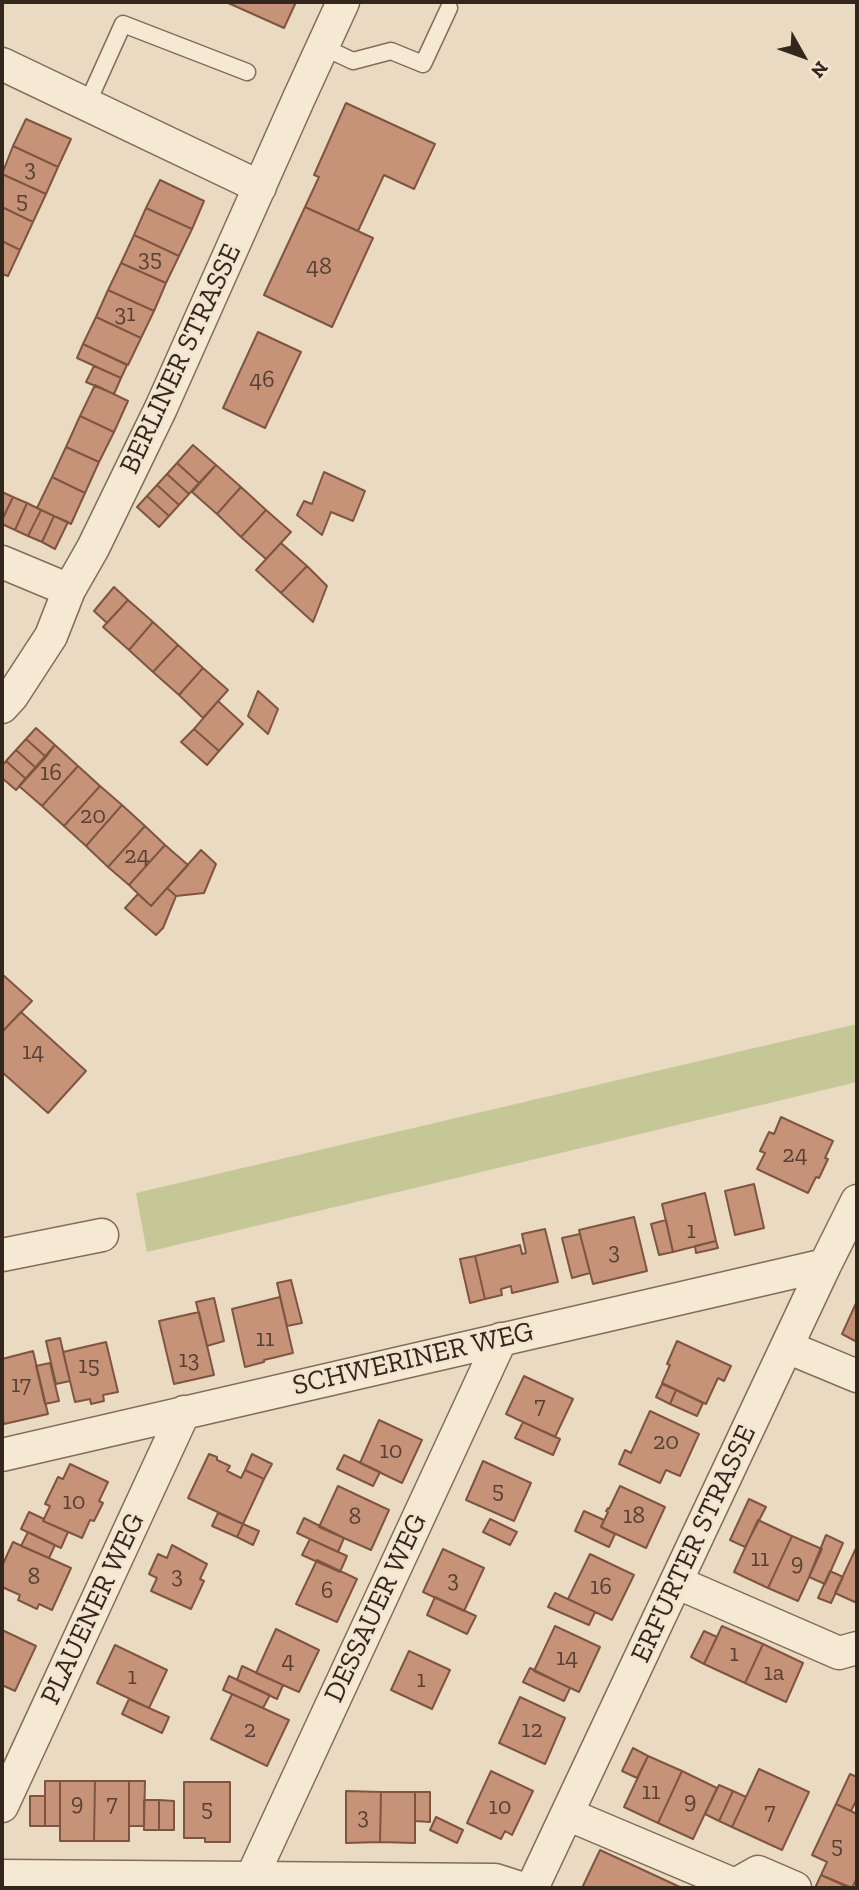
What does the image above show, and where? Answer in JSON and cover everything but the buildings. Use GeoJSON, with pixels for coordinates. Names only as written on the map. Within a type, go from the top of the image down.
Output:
{"type":"FeatureCollection","features":[{"type":"Feature","properties":{"kind":"street","name":"BERLINER STRASSE"},"geometry":{"type":"LineString","coordinates":[[2,707],[51,636],[69,590],[93,548],[161,408],[343,2]]}},
{"type":"Feature","properties":{"kind":"street"},"geometry":{"type":"LineString","coordinates":[[2,64],[260,187]]}},
{"type":"Feature","properties":{"kind":"street"},"geometry":{"type":"LineString","coordinates":[[2,562],[69,590]]}},
{"type":"Feature","properties":{"kind":"street","name":"ERFURTER STRASSE"},"geometry":{"type":"LineString","coordinates":[[532,1888],[857,1201]]}},
{"type":"Feature","properties":{"kind":"street"},"geometry":{"type":"LineString","coordinates":[[2,1255],[102,1235]]}},
{"type":"Feature","properties":{"kind":"street","name":"SCHWERINER WEG"},"geometry":{"type":"LineString","coordinates":[[2,1455],[825,1265]]}},
{"type":"Feature","properties":{"kind":"street","name":"DESSAUER WEG"},"geometry":{"type":"LineString","coordinates":[[252,1877],[500,1339]]}},
{"type":"Feature","properties":{"kind":"street"},"geometry":{"type":"LineString","coordinates":[[787,1347],[857,1376]]}},
{"type":"Feature","properties":{"kind":"street","name":"PLAUENER WEG"},"geometry":{"type":"LineString","coordinates":[[2,1807],[184,1412]]}},
{"type":"Feature","properties":{"kind":"street"},"geometry":{"type":"LineString","coordinates":[[676,1583],[839,1653],[857,1648]]}},
{"type":"Feature","properties":{"kind":"street"},"geometry":{"type":"LineString","coordinates":[[567,1814],[735,1885],[758,1872],[795,1888]]}},
{"type":"Feature","properties":{"kind":"street"},"geometry":{"type":"LineString","coordinates":[[2,1876],[495,1880],[520,1888]]}},
{"type":"Feature","properties":{"kind":"lane"},"geometry":{"type":"LineString","coordinates":[[323,47],[353,61],[391,51],[423,65],[449,8]]}},
{"type":"Feature","properties":{"kind":"lane"},"geometry":{"type":"LineString","coordinates":[[87,104],[123,24],[247,72]]}},
{"type":"Feature","properties":{"kind":"green space"},"geometry":{"type":"Polygon","coordinates":[[[857,1024],[857,1082],[147,1252],[136,1193],[857,1024]]]}}]}
